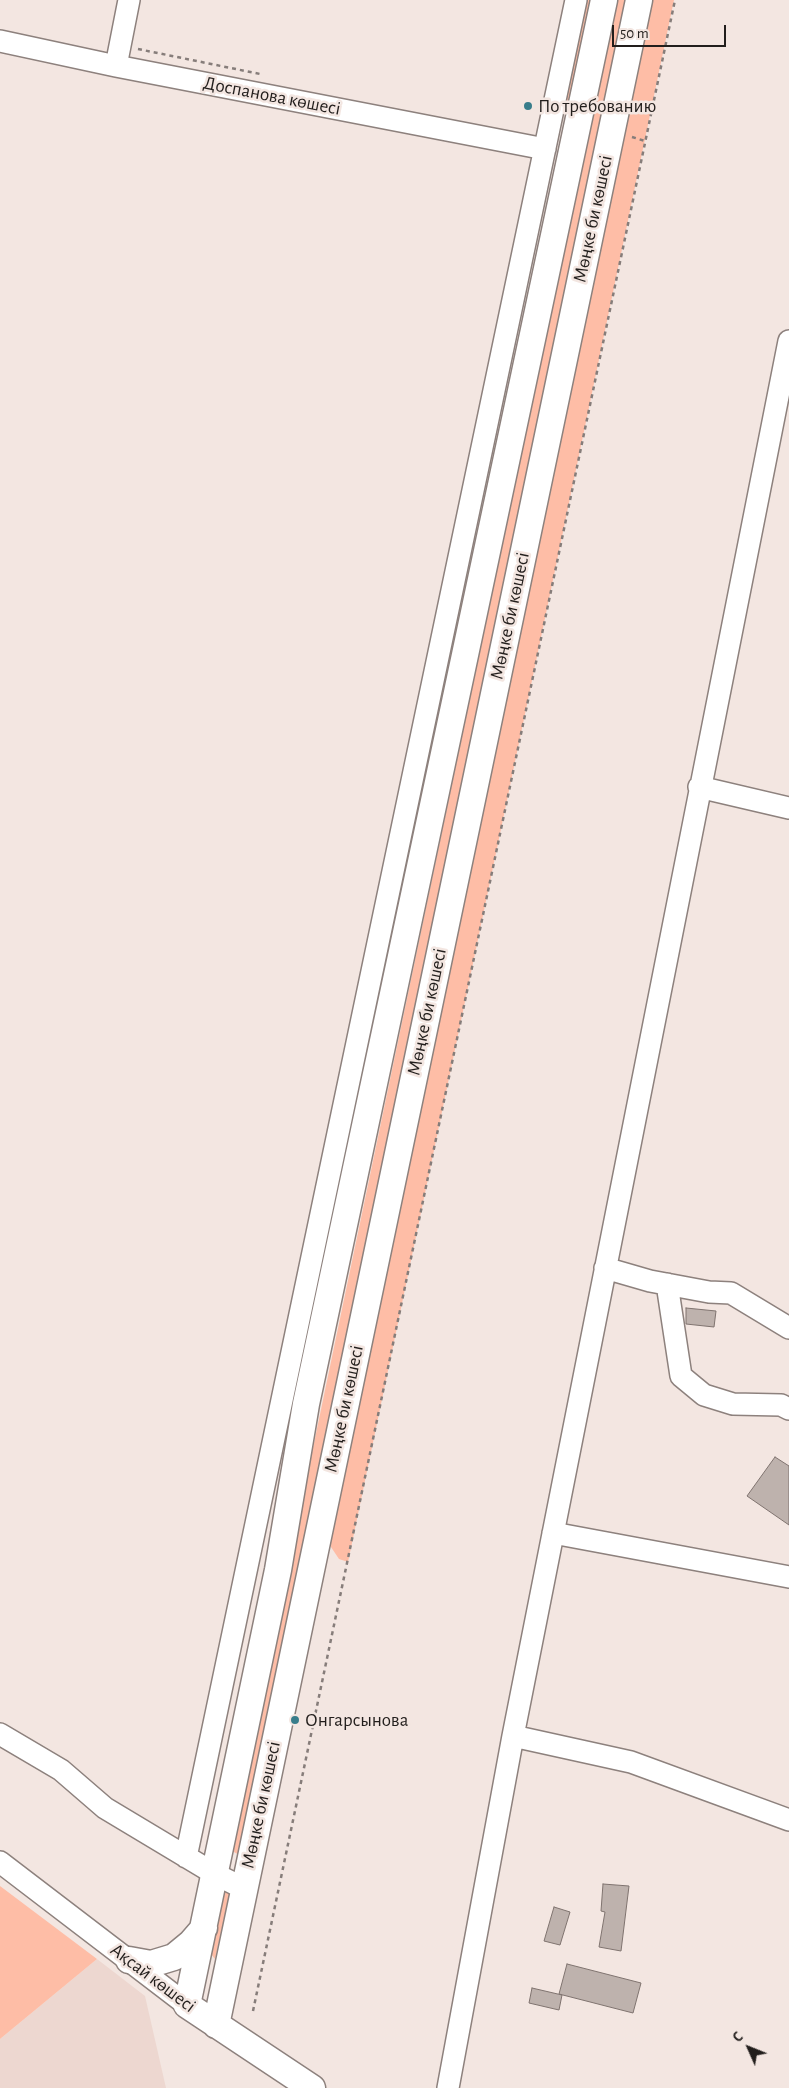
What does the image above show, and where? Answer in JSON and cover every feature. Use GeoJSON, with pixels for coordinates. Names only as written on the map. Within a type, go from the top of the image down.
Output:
{"type":"FeatureCollection","features":[{"type":"Feature","properties":{"kind":"main road","name":"Мөңке би көшесі"},"geometry":{"type":"LineString","coordinates":[[187,2005],[278,1570],[306,1404],[604,0]]}},
{"type":"Feature","properties":{"kind":"main road","name":"Мөңке би көшесі"},"geometry":{"type":"LineString","coordinates":[[216,2024],[639,0]]}},
{"type":"Feature","properties":{"kind":"main road"},"geometry":{"type":"LineString","coordinates":[[129,1960],[151,1964],[174,1957],[191,1943],[204,1928]]}},
{"type":"Feature","properties":{"kind":"main road","name":"Ақсай көшесі"},"geometry":{"type":"LineString","coordinates":[[187,2005],[312,2088]]}},
{"type":"Feature","properties":{"kind":"street"},"geometry":{"type":"LineString","coordinates":[[116,66],[128,0]]}},
{"type":"Feature","properties":{"kind":"street"},"geometry":{"type":"LineString","coordinates":[[186,1857],[576,0]]}},
{"type":"Feature","properties":{"kind":"street","name":"Доспанова көшесі"},"geometry":{"type":"LineString","coordinates":[[0,41],[116,66],[545,149]]}},
{"type":"Feature","properties":{"kind":"street"},"geometry":{"type":"LineString","coordinates":[[448,2088],[513,1736],[789,341]]}},
{"type":"Feature","properties":{"kind":"street"},"geometry":{"type":"LineString","coordinates":[[700,787],[789,808]]}},
{"type":"Feature","properties":{"kind":"street"},"geometry":{"type":"LineString","coordinates":[[605,1268],[667,1284],[709,1292],[731,1292],[789,1328]]}},
{"type":"Feature","properties":{"kind":"street"},"geometry":{"type":"LineString","coordinates":[[667,1284],[681,1376],[704,1395],[733,1404],[781,1405],[789,1409]]}},
{"type":"Feature","properties":{"kind":"street"},"geometry":{"type":"LineString","coordinates":[[553,1533],[789,1577]]}},
{"type":"Feature","properties":{"kind":"street"},"geometry":{"type":"LineString","coordinates":[[0,1734],[61,1770],[105,1808],[215,1874],[243,1888]]}},
{"type":"Feature","properties":{"kind":"street"},"geometry":{"type":"LineString","coordinates":[[513,1736],[631,1762],[789,1820]]}},
{"type":"Feature","properties":{"kind":"street","name":"Ақсай көшесі"},"geometry":{"type":"LineString","coordinates":[[0,1862],[187,2005]]}},
{"type":"Feature","properties":{"kind":"path"},"geometry":{"type":"LineString","coordinates":[[253,2011],[675,0]]}},
{"type":"Feature","properties":{"kind":"shaded area"},"geometry":{"type":"Polygon","coordinates":[[[581,0],[591,0],[568,109],[559,107],[581,0]]]}},
{"type":"Feature","properties":{"kind":"shaded area"},"geometry":{"type":"Polygon","coordinates":[[[616,0],[625,0],[239,1855],[229,1849],[616,0]]]}},
{"type":"Feature","properties":{"kind":"shaded area"},"geometry":{"type":"Polygon","coordinates":[[[649,0],[674,0],[348,1562],[339,1559],[327,1541],[649,0]]]}},
{"type":"Feature","properties":{"kind":"shaded area"},"geometry":{"type":"Polygon","coordinates":[[[223,1878],[232,1882],[215,1959],[207,1949],[223,1878]]]}},
{"type":"Feature","properties":{"kind":"shaded area"},"geometry":{"type":"Polygon","coordinates":[[[0,1886],[97,1959],[0,2039],[0,1886]]]}},
{"type":"Feature","properties":{"kind":"shaded area"},"geometry":{"type":"Polygon","coordinates":[[[97,1959],[145,1996],[166,2088],[0,2088],[0,2039],[97,1959]]]}},
{"type":"Feature","properties":{"kind":"building"},"geometry":{"type":"Polygon","coordinates":[[[686,1308],[716,1311],[714,1327],[686,1324],[686,1308]]]}},
{"type":"Feature","properties":{"kind":"building"},"geometry":{"type":"Polygon","coordinates":[[[775,1457],[789,1466],[789,1525],[747,1496],[775,1457]]]}},
{"type":"Feature","properties":{"kind":"building"},"geometry":{"type":"Polygon","coordinates":[[[603,1884],[629,1886],[621,1951],[599,1947],[605,1912],[601,1911],[603,1884]]]}},
{"type":"Feature","properties":{"kind":"building"},"geometry":{"type":"Polygon","coordinates":[[[554,1907],[570,1912],[560,1945],[544,1941],[554,1907]]]}},
{"type":"Feature","properties":{"kind":"building"},"geometry":{"type":"Polygon","coordinates":[[[567,1964],[641,1983],[633,2013],[559,1994],[567,1964]]]}},
{"type":"Feature","properties":{"kind":"building"},"geometry":{"type":"Polygon","coordinates":[[[532,1988],[562,1995],[559,2010],[529,2003],[532,1988]]]}},
{"type":"Feature","properties":{"kind":"place","name":"По требованию"},"geometry":{"type":"Point","coordinates":[528,106]}},
{"type":"Feature","properties":{"kind":"place","name":"Онгарсынова"},"geometry":{"type":"Point","coordinates":[295,1720]}}]}
